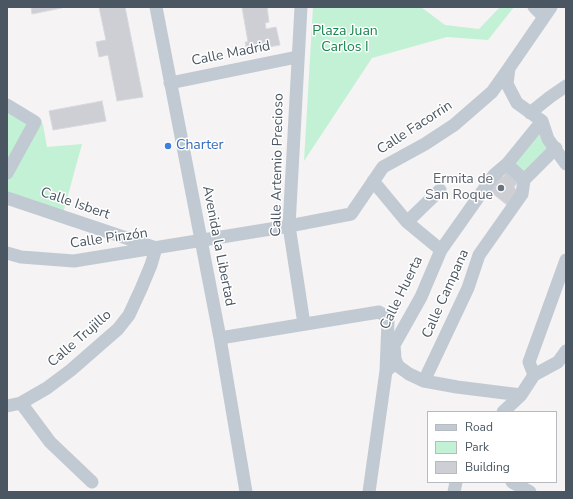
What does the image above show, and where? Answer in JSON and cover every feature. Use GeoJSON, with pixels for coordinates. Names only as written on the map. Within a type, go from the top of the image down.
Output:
{"type":"FeatureCollection","features":[{"type":"Feature","properties":{"kind":"street","name":"Avenida la Libertad"},"geometry":{"type":"LineString","coordinates":[[156,7],[220,338],[246,492]]}},
{"type":"Feature","properties":{"kind":"street","name":"Calle Artemio Precioso"},"geometry":{"type":"LineString","coordinates":[[301,7],[297,57],[289,226],[304,324]]}},
{"type":"Feature","properties":{"kind":"street"},"geometry":{"type":"LineString","coordinates":[[534,7],[548,12]]}},
{"type":"Feature","properties":{"kind":"street","name":"Calle Facorrin"},"geometry":{"type":"LineString","coordinates":[[201,241],[351,214],[383,167],[425,144],[454,125],[492,92],[548,12]]}},
{"type":"Feature","properties":{"kind":"street","name":"Calle Madrid"},"geometry":{"type":"LineString","coordinates":[[170,83],[297,57]]}},
{"type":"Feature","properties":{"kind":"street"},"geometry":{"type":"LineString","coordinates":[[509,68],[507,84],[516,103],[542,121],[548,139],[556,148],[566,164]]}},
{"type":"Feature","properties":{"kind":"street"},"geometry":{"type":"LineString","coordinates":[[530,113],[566,86]]}},
{"type":"Feature","properties":{"kind":"street"},"geometry":{"type":"LineString","coordinates":[[7,105],[35,122],[7,174]]}},
{"type":"Feature","properties":{"kind":"street"},"geometry":{"type":"LineString","coordinates":[[441,250],[494,175],[507,164],[542,121]]}},
{"type":"Feature","properties":{"kind":"street"},"geometry":{"type":"LineString","coordinates":[[507,164],[524,180],[556,148]]}},
{"type":"Feature","properties":{"kind":"street","name":"Calle Campana"},"geometry":{"type":"LineString","coordinates":[[424,381],[468,288],[479,255],[522,194],[524,180]]}},
{"type":"Feature","properties":{"kind":"street","name":"Calle Huerta"},"geometry":{"type":"LineString","coordinates":[[373,181],[407,222],[441,250],[420,297],[394,345],[395,359],[397,363]]}},
{"type":"Feature","properties":{"kind":"street"},"geometry":{"type":"LineString","coordinates":[[407,222],[440,190]]}},
{"type":"Feature","properties":{"kind":"street","name":"Calle Isbert"},"geometry":{"type":"LineString","coordinates":[[7,198],[156,248]]}},
{"type":"Feature","properties":{"kind":"street","name":"Calle Pinzón"},"geometry":{"type":"LineString","coordinates":[[7,253],[21,257],[74,261],[201,241]]}},
{"type":"Feature","properties":{"kind":"street","name":"Calle Trujillo"},"geometry":{"type":"LineString","coordinates":[[7,406],[21,403],[47,388],[71,370],[118,329],[129,315],[151,265],[156,248]]}},
{"type":"Feature","properties":{"kind":"street"},"geometry":{"type":"LineString","coordinates":[[534,375],[529,362],[566,260]]}},
{"type":"Feature","properties":{"kind":"street"},"geometry":{"type":"LineString","coordinates":[[220,338],[379,312],[384,315],[388,322],[386,371],[370,492]]}},
{"type":"Feature","properties":{"kind":"street"},"geometry":{"type":"LineString","coordinates":[[504,411],[521,395],[534,375],[558,362],[566,351]]}},
{"type":"Feature","properties":{"kind":"street"},"geometry":{"type":"LineString","coordinates":[[386,371],[397,363],[398,366],[409,374],[424,381],[457,387],[521,395]]}},
{"type":"Feature","properties":{"kind":"street"},"geometry":{"type":"LineString","coordinates":[[21,403],[50,442],[92,482]]}},
{"type":"Feature","properties":{"kind":"street"},"geometry":{"type":"LineString","coordinates":[[514,483],[530,492]]}},
{"type":"Feature","properties":{"kind":"green space","name":"Plaza Juan Carlos I"},"geometry":{"type":"Polygon","coordinates":[[[313,7],[421,7],[445,25],[479,29],[500,7],[514,7],[488,40],[447,37],[372,58],[304,161],[313,7]]]}},
{"type":"Feature","properties":{"kind":"green space"},"geometry":{"type":"Polygon","coordinates":[[[7,99],[40,119],[43,125],[47,147],[82,144],[62,217],[7,198],[7,99]]]}},
{"type":"Feature","properties":{"kind":"green space"},"geometry":{"type":"Polygon","coordinates":[[[542,123],[556,148],[523,179],[508,166],[542,123]]]}},
{"type":"Feature","properties":{"kind":"building"},"geometry":{"type":"Polygon","coordinates":[[[31,7],[66,7],[32,14],[31,7]]]}},
{"type":"Feature","properties":{"kind":"building"},"geometry":{"type":"Polygon","coordinates":[[[99,7],[125,7],[143,97],[117,101],[108,55],[99,57],[96,42],[106,40],[99,7]]]}},
{"type":"Feature","properties":{"kind":"building"},"geometry":{"type":"Polygon","coordinates":[[[242,7],[267,7],[269,22],[265,23],[266,29],[276,27],[280,45],[247,51],[245,42],[248,42],[242,7]]]}},
{"type":"Feature","properties":{"kind":"building"},"geometry":{"type":"Polygon","coordinates":[[[102,101],[106,121],[53,130],[49,111],[102,101]]]}},
{"type":"Feature","properties":{"kind":"building","name":"Ermita de San Roque"},"geometry":{"type":"Polygon","coordinates":[[[507,172],[518,182],[514,187],[518,192],[507,205],[487,189],[498,175],[503,177],[507,172]]]}},
{"type":"Feature","properties":{"kind":"place","name":"Charter"},"geometry":{"type":"Point","coordinates":[168,146]}},
{"type":"Feature","properties":{"kind":"place","name":"Ermita de San Roque"},"geometry":{"type":"Point","coordinates":[501,188]}}]}
